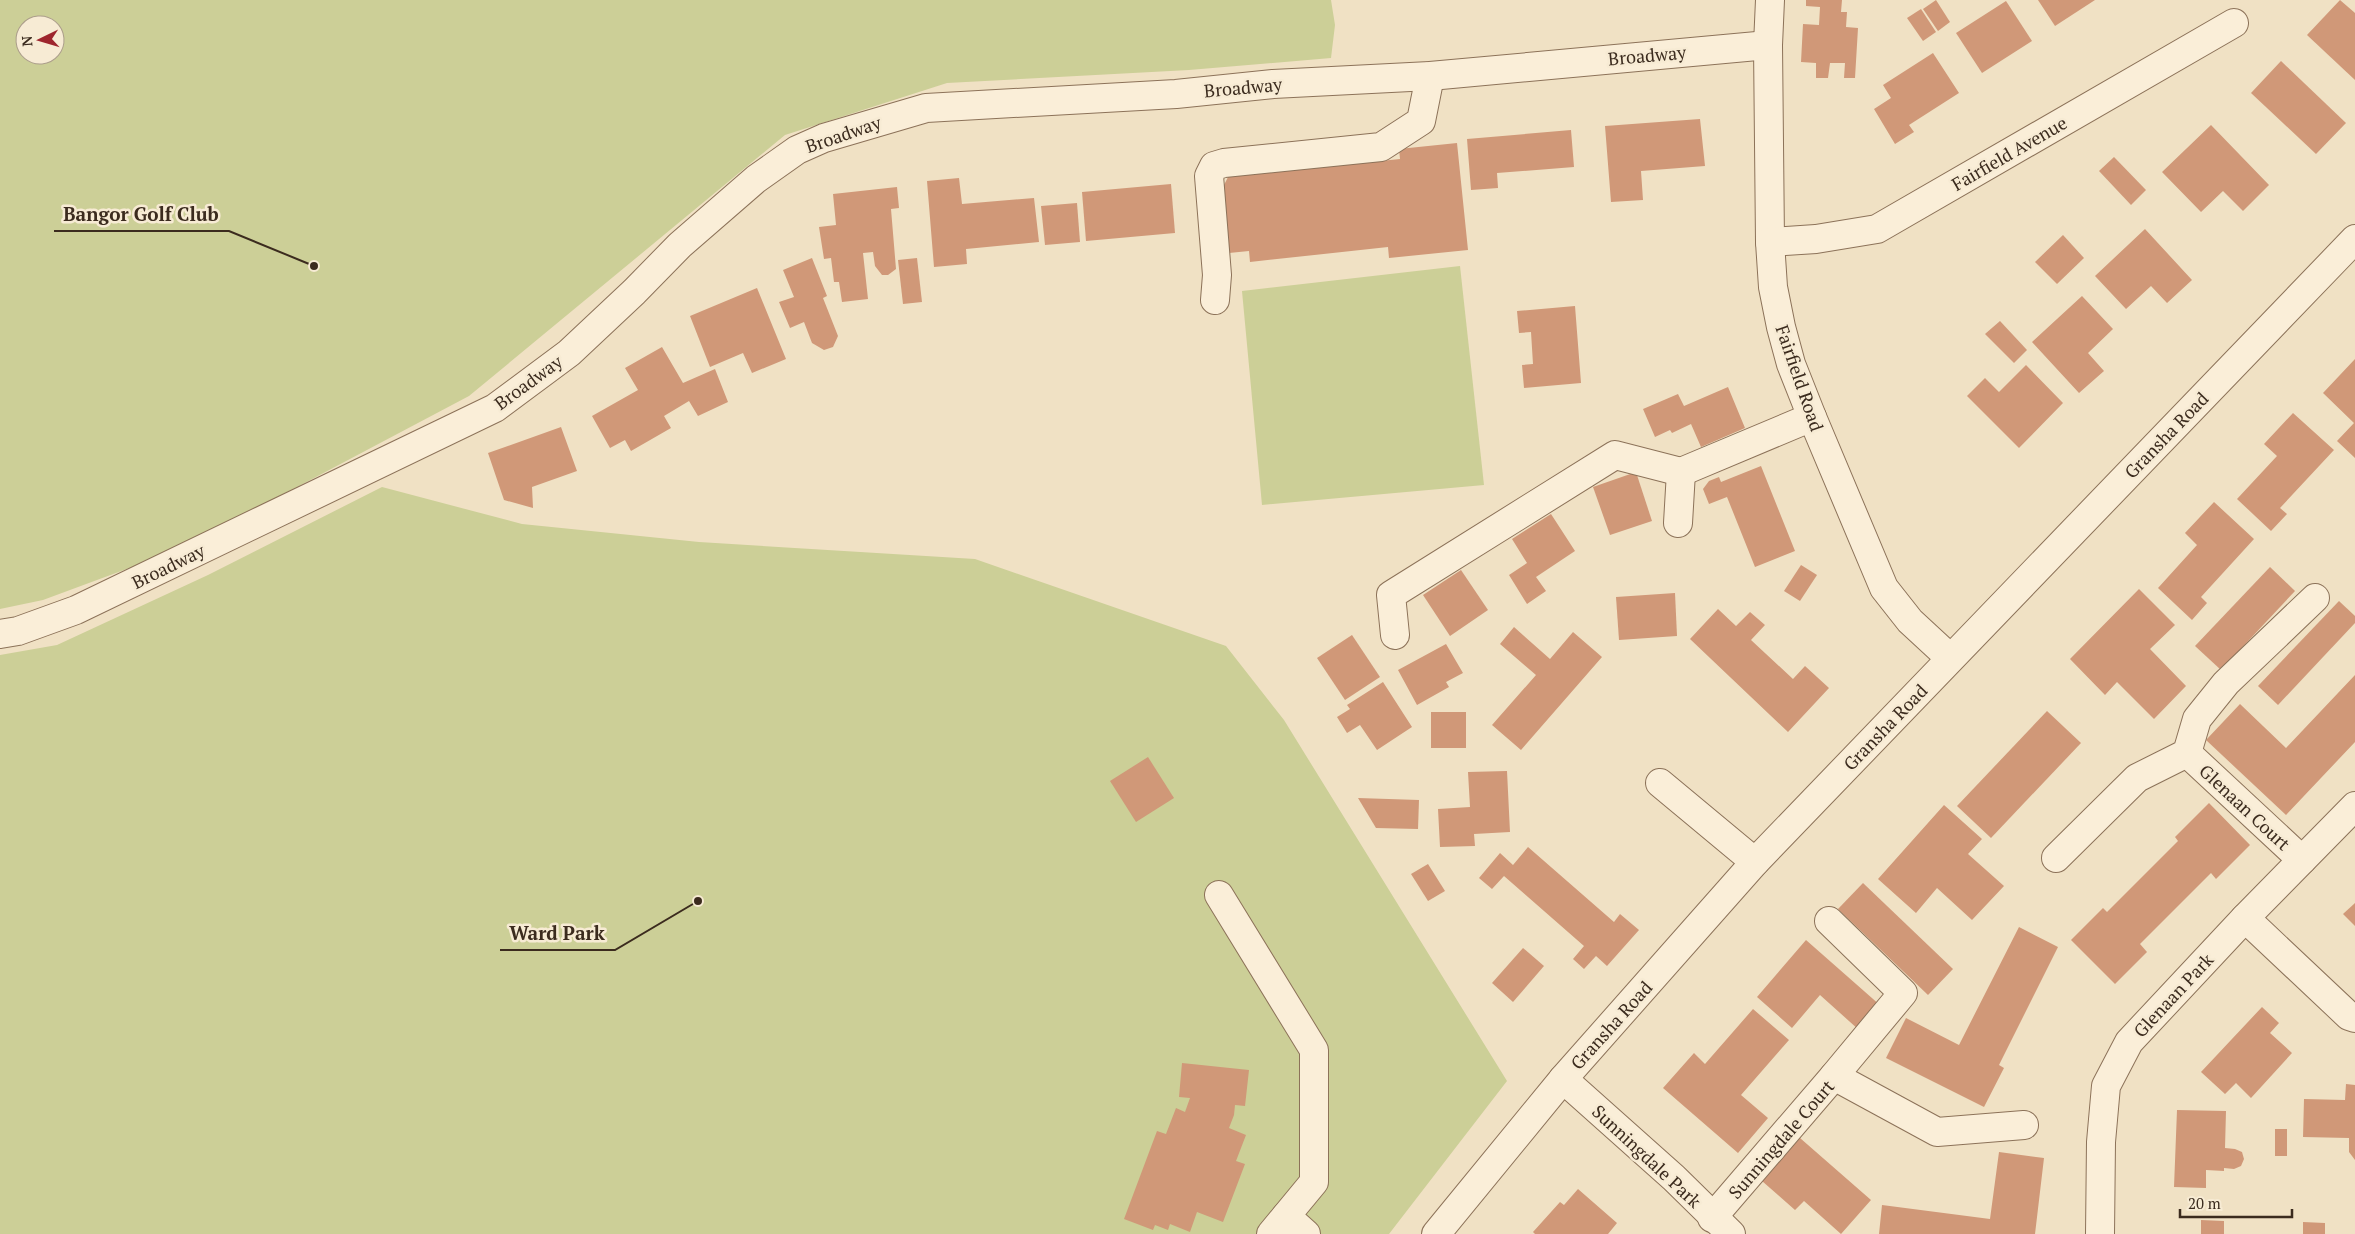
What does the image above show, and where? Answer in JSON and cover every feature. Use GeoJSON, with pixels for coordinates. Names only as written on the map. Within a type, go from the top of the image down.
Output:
{"type":"FeatureCollection","features":[{"type":"Feature","properties":{"kind":"street","name":"Fairfield Road"},"geometry":{"type":"LineString","coordinates":[[1770,0],[1768,45],[1770,242],[1773,287],[1791,364],[1884,588],[1910,621],[1950,658]]}},
{"type":"Feature","properties":{"kind":"street","name":"Fairfield Avenue"},"geometry":{"type":"LineString","coordinates":[[1770,242],[1816,239],[1877,229],[2234,23]]}},
{"type":"Feature","properties":{"kind":"street","name":"Broadway"},"geometry":{"type":"LineString","coordinates":[[0,634],[18,631],[76,610],[495,408],[569,353],[634,292],[680,245],[756,179],[797,150],[824,138],[926,108],[1176,94],[1283,83],[1430,76],[1768,45]]}},
{"type":"Feature","properties":{"kind":"street"},"geometry":{"type":"LineString","coordinates":[[1215,300],[1217,275],[1210,176],[1214,166],[1224,162],[1381,147],[1421,121],[1430,76]]}},
{"type":"Feature","properties":{"kind":"street","name":"Gransha Road"},"geometry":{"type":"LineString","coordinates":[[1436,1234],[1563,1079],[1755,862],[2355,239]]}},
{"type":"Feature","properties":{"kind":"street"},"geometry":{"type":"LineString","coordinates":[[1395,635],[1391,595],[1615,455],[1681,472],[1812,417]]}},
{"type":"Feature","properties":{"kind":"street"},"geometry":{"type":"LineString","coordinates":[[1678,523],[1681,472]]}},
{"type":"Feature","properties":{"kind":"street"},"geometry":{"type":"LineString","coordinates":[[2056,858],[2137,778],[2187,753],[2197,718],[2226,683],[2314,598]]}},
{"type":"Feature","properties":{"kind":"street","name":"Glenaan Court"},"geometry":{"type":"LineString","coordinates":[[2187,753],[2302,860]]}},
{"type":"Feature","properties":{"kind":"street"},"geometry":{"type":"LineString","coordinates":[[1660,783],[1755,862]]}},
{"type":"Feature","properties":{"kind":"street","name":"Glenaan Park"},"geometry":{"type":"LineString","coordinates":[[2100,1234],[2101,1142],[2106,1086],[2129,1042],[2245,918],[2355,806]]}},
{"type":"Feature","properties":{"kind":"street"},"geometry":{"type":"LineString","coordinates":[[1219,895],[1314,1050],[1314,1182],[1278,1225],[1306,1234]]}},
{"type":"Feature","properties":{"kind":"street"},"geometry":{"type":"LineString","coordinates":[[2245,918],[2349,1016],[2355,1018]]}},
{"type":"Feature","properties":{"kind":"street"},"geometry":{"type":"LineString","coordinates":[[1829,921],[1903,993],[1834,1076]]}},
{"type":"Feature","properties":{"kind":"street","name":"Sunningdale Court"},"geometry":{"type":"LineString","coordinates":[[1721,1226],[1834,1076],[1937,1132],[2024,1125]]}},
{"type":"Feature","properties":{"kind":"street","name":"Sunningdale Park"},"geometry":{"type":"LineString","coordinates":[[1563,1079],[1674,1178],[1721,1226]]}},
{"type":"Feature","properties":{"kind":"green space"},"geometry":{"type":"Polygon","coordinates":[[[0,0],[1331,0],[1335,25],[1331,58],[1189,70],[947,83],[785,135],[469,396],[178,550],[43,600],[0,609],[0,0]]]}},
{"type":"Feature","properties":{"kind":"green space"},"geometry":{"type":"Polygon","coordinates":[[[1460,266],[1484,485],[1262,505],[1242,291],[1460,266]]]}},
{"type":"Feature","properties":{"kind":"green space"},"geometry":{"type":"Polygon","coordinates":[[[382,487],[522,524],[699,542],[975,559],[1226,646],[1284,720],[1507,1081],[1389,1234],[0,1234],[0,655],[57,645],[208,575],[382,487]]]}},
{"type":"Feature","properties":{"kind":"building"},"geometry":{"type":"Polygon","coordinates":[[[1806,0],[1842,0],[1841,12],[1847,12],[1846,27],[1858,28],[1855,78],[1844,78],[1845,63],[1830,63],[1828,78],[1816,78],[1816,63],[1801,62],[1803,24],[1819,25],[1820,7],[1806,6],[1806,0]]]}},
{"type":"Feature","properties":{"kind":"building"},"geometry":{"type":"Polygon","coordinates":[[[1936,0],[1950,22],[1938,31],[1923,9],[1936,0]]]}},
{"type":"Feature","properties":{"kind":"building"},"geometry":{"type":"Polygon","coordinates":[[[2038,0],[2095,0],[2055,26],[2038,0]]]}},
{"type":"Feature","properties":{"kind":"building"},"geometry":{"type":"Polygon","coordinates":[[[2340,0],[2355,13],[2355,80],[2307,35],[2340,0]]]}},
{"type":"Feature","properties":{"kind":"building"},"geometry":{"type":"Polygon","coordinates":[[[2006,1],[2032,41],[1982,73],[1956,33],[2006,1]]]}},
{"type":"Feature","properties":{"kind":"building"},"geometry":{"type":"Polygon","coordinates":[[[1921,9],[1936,32],[1923,41],[1907,18],[1921,9]]]}},
{"type":"Feature","properties":{"kind":"building"},"geometry":{"type":"Polygon","coordinates":[[[1933,53],[1959,93],[1909,125],[1914,132],[1895,144],[1874,109],[1891,98],[1883,85],[1933,53]]]}},
{"type":"Feature","properties":{"kind":"building"},"geometry":{"type":"Polygon","coordinates":[[[2281,61],[2346,123],[2316,154],[2251,93],[2281,61]]]}},
{"type":"Feature","properties":{"kind":"building"},"geometry":{"type":"Polygon","coordinates":[[[1700,119],[1705,166],[1641,171],[1643,200],[1611,202],[1605,126],[1700,119]]]}},
{"type":"Feature","properties":{"kind":"building"},"geometry":{"type":"Polygon","coordinates":[[[2211,125],[2269,185],[2243,211],[2223,191],[2201,212],[2162,172],[2211,125]]]}},
{"type":"Feature","properties":{"kind":"building"},"geometry":{"type":"Polygon","coordinates":[[[1571,130],[1574,167],[1497,173],[1498,188],[1471,190],[1467,139],[1571,130]]]}},
{"type":"Feature","properties":{"kind":"building"},"geometry":{"type":"Polygon","coordinates":[[[1457,143],[1468,250],[1389,258],[1388,247],[1250,262],[1249,251],[1229,253],[1222,189],[1228,177],[1400,159],[1399,149],[1457,143]]]}},
{"type":"Feature","properties":{"kind":"building"},"geometry":{"type":"Polygon","coordinates":[[[2114,157],[2146,190],[2131,205],[2099,171],[2114,157]]]}},
{"type":"Feature","properties":{"kind":"building"},"geometry":{"type":"Polygon","coordinates":[[[959,178],[962,204],[1034,198],[1039,242],[966,249],[967,264],[934,267],[927,181],[959,178]]]}},
{"type":"Feature","properties":{"kind":"building"},"geometry":{"type":"Polygon","coordinates":[[[1171,184],[1175,233],[1086,241],[1082,192],[1171,184]]]}},
{"type":"Feature","properties":{"kind":"building"},"geometry":{"type":"Polygon","coordinates":[[[897,187],[899,208],[891,209],[896,269],[888,275],[882,275],[875,266],[873,252],[863,253],[868,299],[842,302],[839,282],[834,282],[831,258],[824,259],[819,227],[836,225],[833,194],[897,187]]]}},
{"type":"Feature","properties":{"kind":"building"},"geometry":{"type":"Polygon","coordinates":[[[1077,203],[1080,242],[1045,245],[1041,206],[1077,203]]]}},
{"type":"Feature","properties":{"kind":"building"},"geometry":{"type":"Polygon","coordinates":[[[2145,229],[2192,280],[2167,303],[2151,286],[2126,309],[2095,276],[2145,229]]]}},
{"type":"Feature","properties":{"kind":"building"},"geometry":{"type":"Polygon","coordinates":[[[2063,235],[2084,258],[2057,284],[2035,262],[2063,235]]]}},
{"type":"Feature","properties":{"kind":"building"},"geometry":{"type":"Polygon","coordinates":[[[812,258],[827,296],[823,298],[838,336],[833,347],[824,350],[812,343],[804,322],[790,328],[779,302],[794,297],[783,270],[812,258]]]}},
{"type":"Feature","properties":{"kind":"building"},"geometry":{"type":"Polygon","coordinates":[[[917,258],[922,302],[903,304],[898,260],[917,258]]]}},
{"type":"Feature","properties":{"kind":"building"},"geometry":{"type":"Polygon","coordinates":[[[757,288],[786,359],[752,373],[743,353],[710,367],[690,316],[757,288]]]}},
{"type":"Feature","properties":{"kind":"building"},"geometry":{"type":"Polygon","coordinates":[[[2082,296],[2113,329],[2088,353],[2104,371],[2079,393],[2032,342],[2082,296]]]}},
{"type":"Feature","properties":{"kind":"building"},"geometry":{"type":"Polygon","coordinates":[[[1575,306],[1581,383],[1524,388],[1522,365],[1533,364],[1531,332],[1519,333],[1517,311],[1575,306]]]}},
{"type":"Feature","properties":{"kind":"building"},"geometry":{"type":"Polygon","coordinates":[[[2000,321],[2027,350],[2014,363],[1985,334],[2000,321]]]}},
{"type":"Feature","properties":{"kind":"building"},"geometry":{"type":"Polygon","coordinates":[[[662,347],[683,383],[715,369],[728,402],[698,416],[689,401],[664,416],[671,428],[631,451],[625,440],[610,448],[592,416],[638,390],[625,368],[662,347]]]}},
{"type":"Feature","properties":{"kind":"building"},"geometry":{"type":"Polygon","coordinates":[[[2355,359],[2355,458],[2337,441],[2354,423],[2323,393],[2355,359]]]}},
{"type":"Feature","properties":{"kind":"building"},"geometry":{"type":"Polygon","coordinates":[[[2026,365],[2063,403],[2019,448],[1967,396],[1985,378],[1999,392],[2026,365]]]}},
{"type":"Feature","properties":{"kind":"building"},"geometry":{"type":"Polygon","coordinates":[[[1728,387],[1745,428],[1701,447],[1691,424],[1672,433],[1670,430],[1655,437],[1643,409],[1678,394],[1684,406],[1728,387]]]}},
{"type":"Feature","properties":{"kind":"building"},"geometry":{"type":"Polygon","coordinates":[[[2293,413],[2334,450],[2280,508],[2287,514],[2271,531],[2237,499],[2277,456],[2264,444],[2293,413]]]}},
{"type":"Feature","properties":{"kind":"building"},"geometry":{"type":"Polygon","coordinates":[[[561,427],[577,471],[532,487],[533,508],[504,500],[488,453],[561,427]]]}},
{"type":"Feature","properties":{"kind":"building"},"geometry":{"type":"Polygon","coordinates":[[[1761,466],[1795,551],[1755,567],[1727,497],[1709,504],[1703,489],[1709,481],[1719,477],[1721,482],[1761,466]]]}},
{"type":"Feature","properties":{"kind":"building"},"geometry":{"type":"Polygon","coordinates":[[[1636,472],[1652,521],[1610,535],[1593,487],[1636,472]]]}},
{"type":"Feature","properties":{"kind":"building"},"geometry":{"type":"Polygon","coordinates":[[[2214,502],[2254,539],[2201,597],[2207,603],[2192,620],[2158,588],[2197,545],[2185,533],[2214,502]]]}},
{"type":"Feature","properties":{"kind":"building"},"geometry":{"type":"Polygon","coordinates":[[[1551,514],[1575,551],[1536,577],[1546,591],[1527,604],[1509,575],[1527,563],[1512,539],[1551,514]]]}},
{"type":"Feature","properties":{"kind":"building"},"geometry":{"type":"Polygon","coordinates":[[[1801,565],[1817,575],[1800,601],[1784,591],[1801,565]]]}},
{"type":"Feature","properties":{"kind":"building"},"geometry":{"type":"Polygon","coordinates":[[[2270,567],[2295,591],[2221,670],[2195,646],[2270,567]]]}},
{"type":"Feature","properties":{"kind":"building"},"geometry":{"type":"Polygon","coordinates":[[[1461,570],[1488,610],[1450,636],[1423,595],[1461,570]]]}},
{"type":"Feature","properties":{"kind":"building"},"geometry":{"type":"Polygon","coordinates":[[[2139,589],[2175,625],[2150,649],[2186,686],[2154,719],[2117,682],[2105,695],[2070,659],[2139,589]]]}},
{"type":"Feature","properties":{"kind":"building"},"geometry":{"type":"Polygon","coordinates":[[[1675,593],[1677,636],[1619,640],[1616,597],[1675,593]]]}},
{"type":"Feature","properties":{"kind":"building"},"geometry":{"type":"Polygon","coordinates":[[[2339,601],[2355,616],[2355,623],[2278,705],[2258,686],[2339,601]]]}},
{"type":"Feature","properties":{"kind":"building"},"geometry":{"type":"Polygon","coordinates":[[[1718,609],[1736,626],[1750,612],[1765,625],[1751,640],[1793,679],[1805,666],[1829,688],[1788,732],[1690,639],[1718,609]]]}},
{"type":"Feature","properties":{"kind":"building"},"geometry":{"type":"Polygon","coordinates":[[[1514,627],[1550,659],[1573,632],[1602,657],[1521,750],[1492,725],[1536,675],[1500,644],[1514,627]]]}},
{"type":"Feature","properties":{"kind":"building"},"geometry":{"type":"Polygon","coordinates":[[[1352,635],[1380,677],[1345,700],[1317,658],[1352,635]]]}},
{"type":"Feature","properties":{"kind":"building"},"geometry":{"type":"Polygon","coordinates":[[[1446,644],[1463,673],[1446,682],[1449,687],[1417,705],[1398,670],[1446,644]]]}},
{"type":"Feature","properties":{"kind":"building"},"geometry":{"type":"Polygon","coordinates":[[[2355,675],[2355,742],[2286,815],[2206,740],[2240,704],[2286,748],[2355,675]]]}},
{"type":"Feature","properties":{"kind":"building"},"geometry":{"type":"Polygon","coordinates":[[[1383,682],[1412,727],[1377,750],[1360,725],[1347,733],[1337,717],[1350,709],[1347,705],[1383,682]]]}},
{"type":"Feature","properties":{"kind":"building"},"geometry":{"type":"Polygon","coordinates":[[[2047,711],[2081,743],[1991,838],[1957,806],[2047,711]]]}},
{"type":"Feature","properties":{"kind":"building"},"geometry":{"type":"Polygon","coordinates":[[[1431,712],[1466,712],[1466,748],[1431,748],[1431,712]]]}},
{"type":"Feature","properties":{"kind":"building"},"geometry":{"type":"Polygon","coordinates":[[[1148,757],[1174,798],[1136,822],[1110,781],[1148,757]]]}},
{"type":"Feature","properties":{"kind":"building"},"geometry":{"type":"Polygon","coordinates":[[[1507,771],[1510,832],[1474,834],[1475,846],[1440,847],[1438,809],[1470,807],[1468,772],[1507,771]]]}},
{"type":"Feature","properties":{"kind":"building"},"geometry":{"type":"Polygon","coordinates":[[[1358,798],[1419,800],[1418,829],[1376,828],[1358,798]]]}},
{"type":"Feature","properties":{"kind":"building"},"geometry":{"type":"Polygon","coordinates":[[[2209,803],[2250,845],[2216,879],[2211,873],[2140,944],[2147,952],[2115,984],[2071,940],[2103,908],[2107,912],[2178,841],[2175,837],[2209,803]]]}},
{"type":"Feature","properties":{"kind":"building"},"geometry":{"type":"Polygon","coordinates":[[[1944,805],[1982,839],[1968,854],[2004,886],[1972,920],[1937,888],[1916,913],[1878,879],[1944,805]]]}},
{"type":"Feature","properties":{"kind":"building"},"geometry":{"type":"Polygon","coordinates":[[[1528,847],[1614,922],[1620,914],[1639,930],[1607,966],[1596,956],[1584,969],[1573,959],[1584,946],[1504,876],[1492,889],[1479,878],[1500,853],[1513,865],[1528,847]]]}},
{"type":"Feature","properties":{"kind":"building"},"geometry":{"type":"Polygon","coordinates":[[[1428,864],[1445,891],[1428,901],[1411,874],[1428,864]]]}},
{"type":"Feature","properties":{"kind":"building"},"geometry":{"type":"Polygon","coordinates":[[[1863,883],[1953,969],[1928,995],[1838,909],[1863,883]]]}},
{"type":"Feature","properties":{"kind":"building"},"geometry":{"type":"Polygon","coordinates":[[[2355,903],[2355,926],[2343,914],[2355,903]]]}},
{"type":"Feature","properties":{"kind":"building"},"geometry":{"type":"Polygon","coordinates":[[[2019,927],[2058,947],[1999,1065],[2004,1068],[1984,1107],[1886,1058],[1906,1018],[1959,1045],[2019,927]]]}},
{"type":"Feature","properties":{"kind":"building"},"geometry":{"type":"Polygon","coordinates":[[[1806,940],[1881,1006],[1859,1030],[1820,995],[1792,1028],[1757,997],[1806,940]]]}},
{"type":"Feature","properties":{"kind":"building"},"geometry":{"type":"Polygon","coordinates":[[[1523,948],[1544,966],[1513,1002],[1492,983],[1523,948]]]}},
{"type":"Feature","properties":{"kind":"building"},"geometry":{"type":"Polygon","coordinates":[[[2262,1007],[2279,1023],[2270,1033],[2292,1053],[2251,1098],[2236,1083],[2225,1094],[2201,1072],[2262,1007]]]}},
{"type":"Feature","properties":{"kind":"building"},"geometry":{"type":"Polygon","coordinates":[[[1753,1009],[1789,1040],[1741,1095],[1768,1118],[1738,1153],[1663,1088],[1694,1053],[1705,1064],[1753,1009]]]}},
{"type":"Feature","properties":{"kind":"building"},"geometry":{"type":"Polygon","coordinates":[[[1182,1063],[1249,1070],[1245,1106],[1235,1105],[1234,1115],[1229,1128],[1246,1135],[1236,1161],[1245,1164],[1223,1222],[1197,1212],[1190,1232],[1170,1224],[1168,1230],[1155,1225],[1153,1230],[1124,1219],[1157,1131],[1166,1134],[1176,1108],[1185,1112],[1190,1098],[1179,1097],[1182,1063]]]}},
{"type":"Feature","properties":{"kind":"building"},"geometry":{"type":"Polygon","coordinates":[[[2346,1084],[2355,1085],[2355,1160],[2349,1152],[2349,1138],[2303,1137],[2304,1099],[2345,1100],[2346,1084]]]}},
{"type":"Feature","properties":{"kind":"building"},"geometry":{"type":"Polygon","coordinates":[[[2177,1110],[2226,1111],[2225,1148],[2242,1152],[2244,1159],[2241,1166],[2234,1169],[2224,1168],[2224,1171],[2206,1170],[2206,1188],[2174,1187],[2177,1110]]]}},
{"type":"Feature","properties":{"kind":"building"},"geometry":{"type":"Polygon","coordinates":[[[2275,1129],[2287,1129],[2287,1156],[2275,1156],[2275,1129]]]}},
{"type":"Feature","properties":{"kind":"building"},"geometry":{"type":"Polygon","coordinates":[[[1800,1138],[1871,1200],[1841,1234],[1804,1201],[1795,1210],[1762,1181],[1800,1138]]]}},
{"type":"Feature","properties":{"kind":"building"},"geometry":{"type":"Polygon","coordinates":[[[1999,1152],[2044,1158],[2035,1234],[1879,1234],[1882,1205],[1990,1219],[1999,1152]]]}},
{"type":"Feature","properties":{"kind":"building"},"geometry":{"type":"Polygon","coordinates":[[[1578,1189],[1617,1223],[1608,1234],[1535,1234],[1533,1232],[1560,1202],[1564,1205],[1578,1189]]]}},
{"type":"Feature","properties":{"kind":"building"},"geometry":{"type":"Polygon","coordinates":[[[2201,1220],[2224,1221],[2224,1234],[2201,1234],[2201,1220]]]}},
{"type":"Feature","properties":{"kind":"building"},"geometry":{"type":"Polygon","coordinates":[[[2303,1222],[2325,1223],[2325,1234],[2303,1234],[2303,1222]]]}},
{"type":"Feature","properties":{"kind":"place","name":"Bangor Golf Club"},"geometry":{"type":"Point","coordinates":[314,266]}},
{"type":"Feature","properties":{"kind":"place","name":"Ward Park"},"geometry":{"type":"Point","coordinates":[698,901]}}]}
